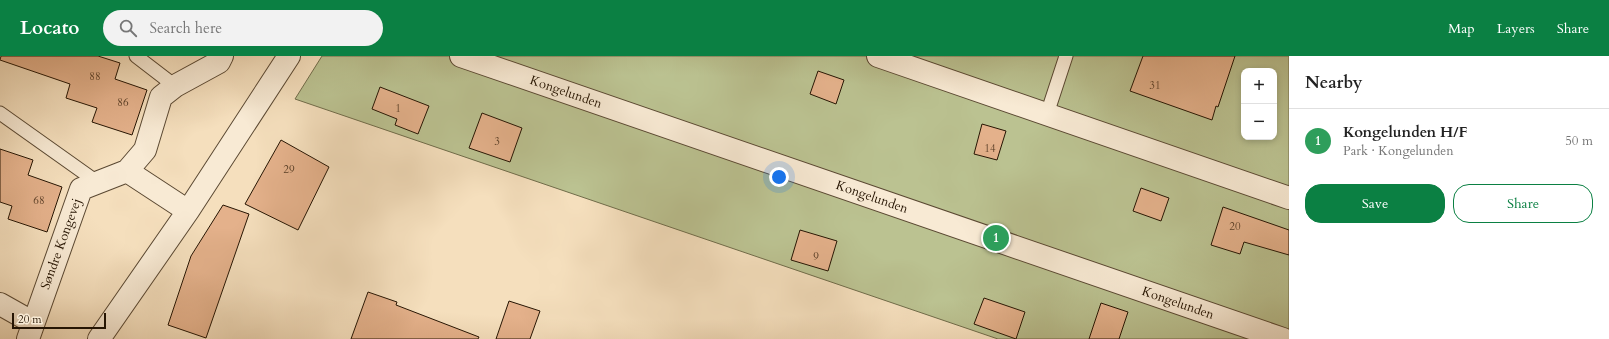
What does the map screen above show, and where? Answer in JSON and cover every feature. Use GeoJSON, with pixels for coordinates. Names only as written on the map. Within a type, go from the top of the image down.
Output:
{"type":"FeatureCollection","features":[{"type":"Feature","properties":{"kind":"street","name":"Søndre Kongevej"},"geometry":{"type":"LineString","coordinates":[[0,304],[30,331],[81,189],[127,171],[145,150],[161,97],[174,86],[219,62],[222,56]]}},
{"type":"Feature","properties":{"kind":"street"},"geometry":{"type":"LineString","coordinates":[[104,338],[289,56]]}},
{"type":"Feature","properties":{"kind":"street","name":"Kongelunden"},"geometry":{"type":"LineString","coordinates":[[461,56],[1283,339]]}},
{"type":"Feature","properties":{"kind":"street"},"geometry":{"type":"LineString","coordinates":[[878,56],[1289,198]]}},
{"type":"Feature","properties":{"kind":"street"},"geometry":{"type":"LineString","coordinates":[[127,171],[188,210]]}},
{"type":"Feature","properties":{"kind":"lane"},"geometry":{"type":"LineString","coordinates":[[136,56],[174,86]]}},
{"type":"Feature","properties":{"kind":"lane"},"geometry":{"type":"LineString","coordinates":[[1047,114],[1066,56]]}},
{"type":"Feature","properties":{"kind":"lane"},"geometry":{"type":"LineString","coordinates":[[0,113],[97,182]]}},
{"type":"Feature","properties":{"kind":"green space"},"geometry":{"type":"Polygon","coordinates":[[[322,56],[1289,56],[1289,339],[998,339],[295,99],[322,56]]]}},
{"type":"Feature","properties":{"kind":"building"},"geometry":{"type":"Polygon","coordinates":[[[1,56],[98,56],[120,63],[115,79],[147,90],[132,135],[92,122],[97,108],[66,98],[70,84],[0,60],[1,56]]]}},
{"type":"Feature","properties":{"kind":"building"},"geometry":{"type":"Polygon","coordinates":[[[1143,56],[1235,56],[1218,107],[1216,106],[1212,120],[1130,91],[1143,56]]]}},
{"type":"Feature","properties":{"kind":"building"},"geometry":{"type":"Polygon","coordinates":[[[818,71],[844,80],[836,104],[810,94],[818,71]]]}},
{"type":"Feature","properties":{"kind":"building"},"geometry":{"type":"Polygon","coordinates":[[[380,87],[429,106],[418,134],[395,125],[397,119],[372,109],[380,87]]]}},
{"type":"Feature","properties":{"kind":"building"},"geometry":{"type":"Polygon","coordinates":[[[482,113],[522,128],[510,162],[469,148],[482,113]]]}},
{"type":"Feature","properties":{"kind":"building"},"geometry":{"type":"Polygon","coordinates":[[[982,124],[1006,131],[997,160],[974,154],[982,124]]]}},
{"type":"Feature","properties":{"kind":"building"},"geometry":{"type":"Polygon","coordinates":[[[281,140],[329,167],[298,230],[245,204],[281,140]]]}},
{"type":"Feature","properties":{"kind":"building"},"geometry":{"type":"Polygon","coordinates":[[[0,149],[33,160],[28,175],[62,187],[47,232],[8,219],[12,206],[0,202],[0,149]]]}},
{"type":"Feature","properties":{"kind":"building"},"geometry":{"type":"Polygon","coordinates":[[[1141,188],[1169,198],[1161,221],[1133,211],[1141,188]]]}},
{"type":"Feature","properties":{"kind":"building"},"geometry":{"type":"Polygon","coordinates":[[[223,205],[249,214],[206,338],[168,325],[191,256],[223,205]]]}},
{"type":"Feature","properties":{"kind":"building"},"geometry":{"type":"Polygon","coordinates":[[[1223,207],[1289,230],[1289,255],[1244,242],[1240,254],[1211,245],[1223,207]]]}},
{"type":"Feature","properties":{"kind":"building"},"geometry":{"type":"Polygon","coordinates":[[[800,230],[837,241],[828,271],[791,260],[800,230]]]}},
{"type":"Feature","properties":{"kind":"building"},"geometry":{"type":"Polygon","coordinates":[[[368,292],[397,302],[396,305],[479,337],[478,339],[351,339],[368,292]]]}},
{"type":"Feature","properties":{"kind":"building"},"geometry":{"type":"Polygon","coordinates":[[[984,298],[1025,312],[1016,339],[974,324],[984,298]]]}},
{"type":"Feature","properties":{"kind":"building"},"geometry":{"type":"Polygon","coordinates":[[[509,301],[540,311],[530,339],[496,339],[509,301]]]}},
{"type":"Feature","properties":{"kind":"building"},"geometry":{"type":"Polygon","coordinates":[[[1101,303],[1128,312],[1119,339],[1089,339],[1101,303]]]}},
{"type":"Feature","properties":{"kind":"place","name":"Kongelunden H/F"},"geometry":{"type":"Point","coordinates":[996,238]}}]}
